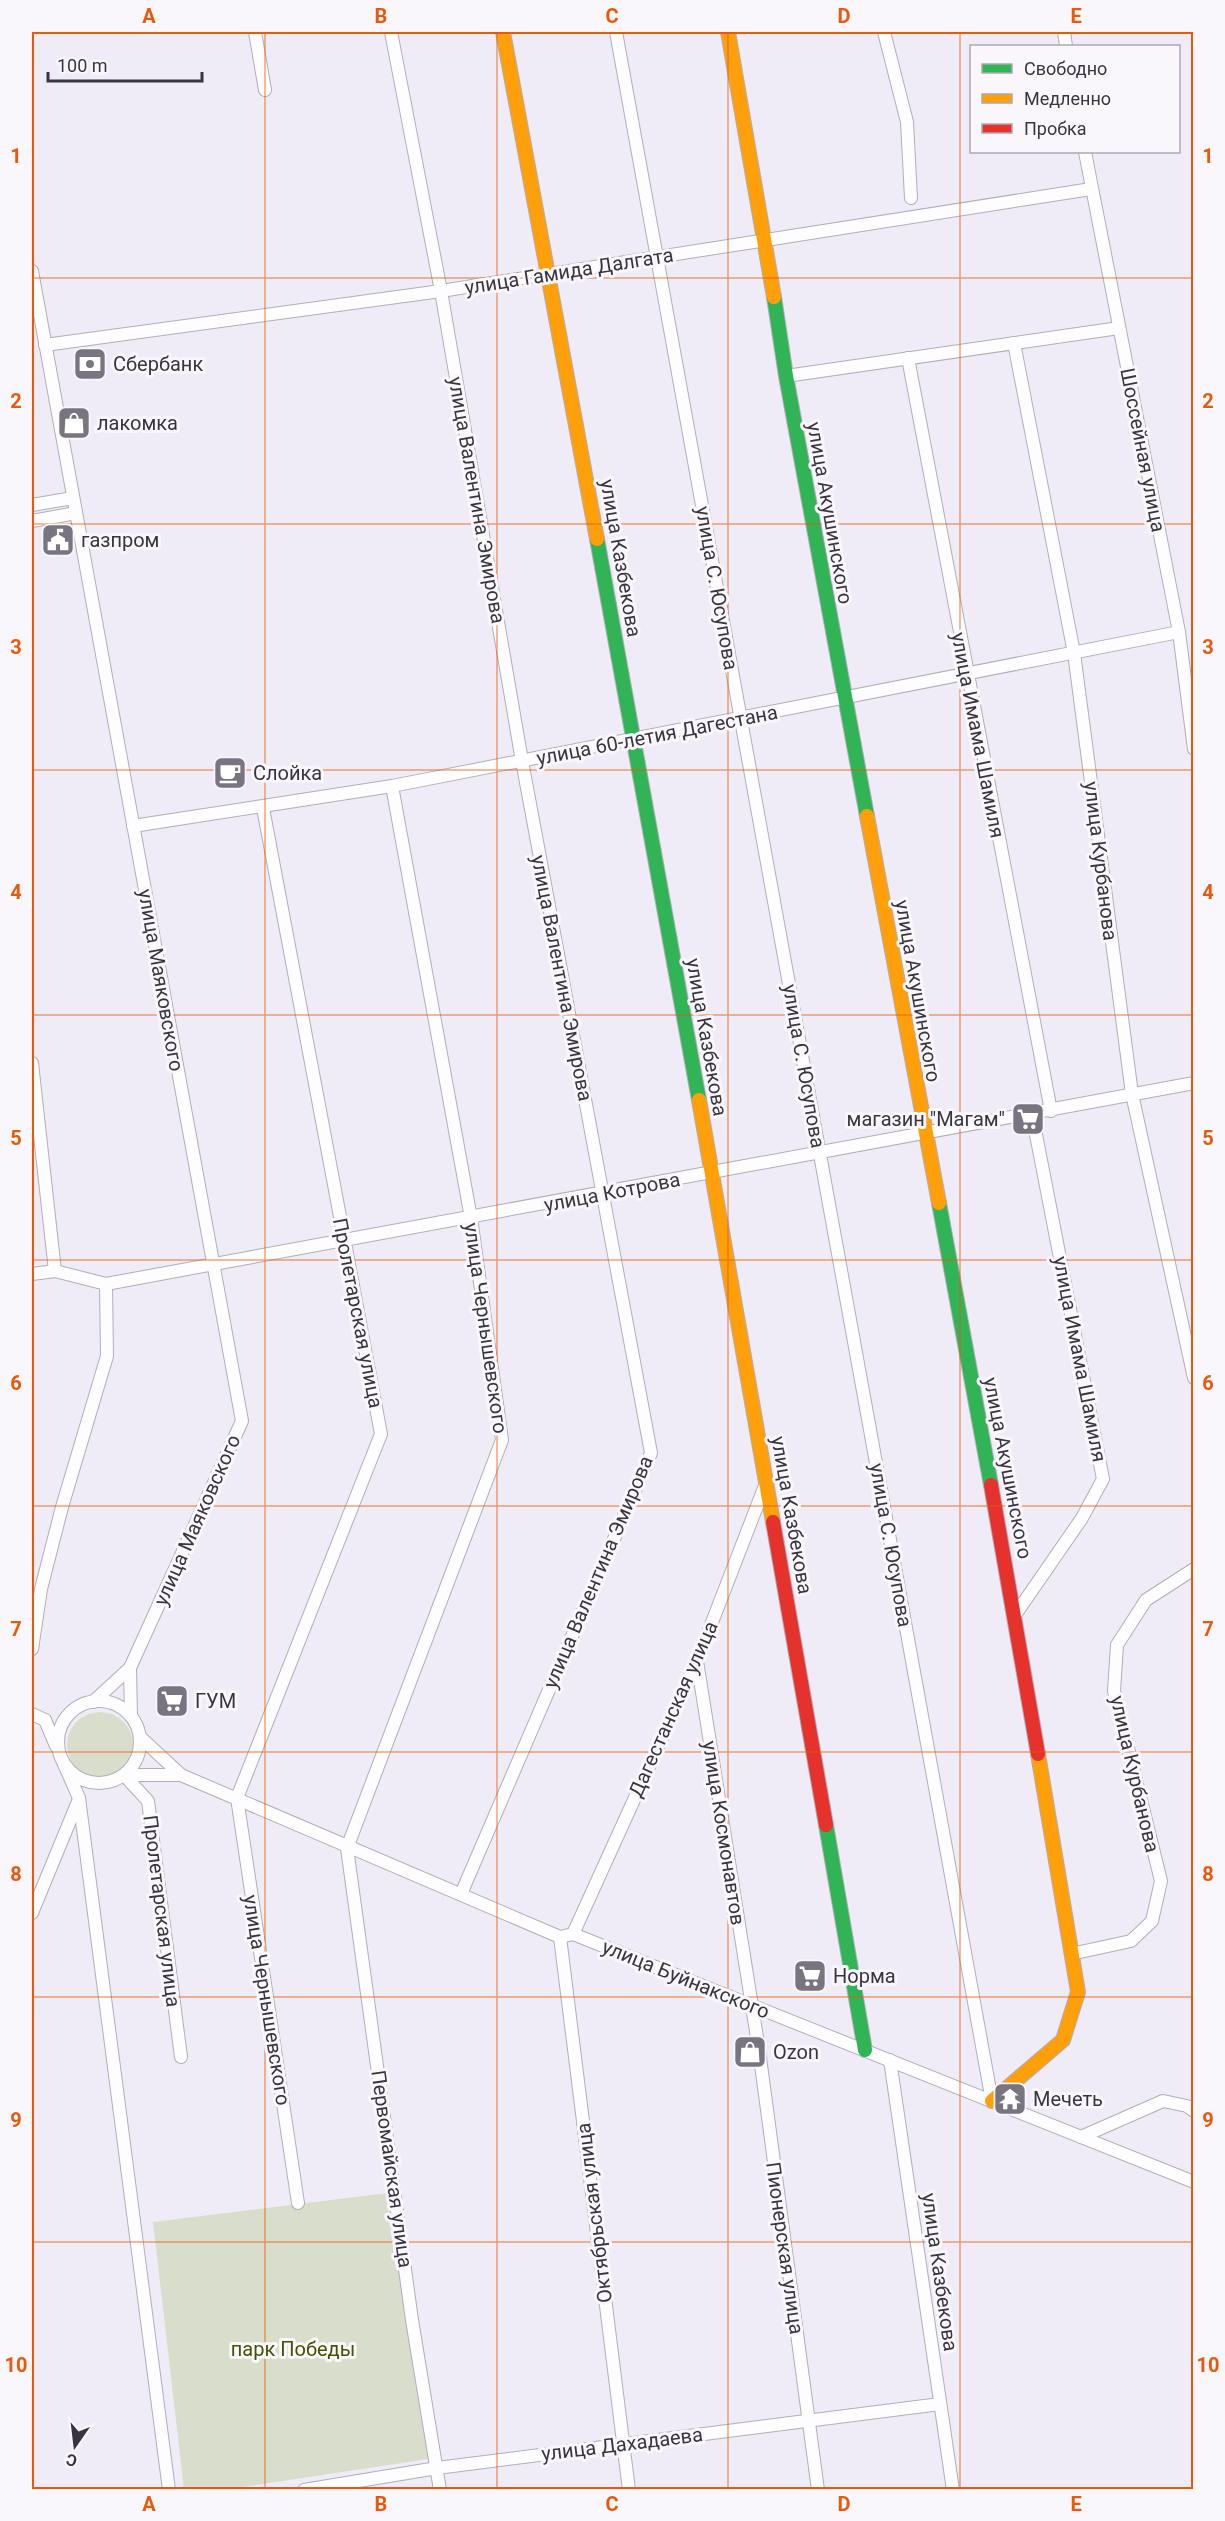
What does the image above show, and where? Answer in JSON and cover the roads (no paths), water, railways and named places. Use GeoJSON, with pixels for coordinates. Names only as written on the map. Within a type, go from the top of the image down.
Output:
{"type":"FeatureCollection","features":[{"type":"Feature","properties":{"kind":"street"},"geometry":{"type":"LineString","coordinates":[[255,32],[266,90]]}},
{"type":"Feature","properties":{"kind":"street","name":"улица Валентина Эмирова"},"geometry":{"type":"LineString","coordinates":[[391,32],[441,291],[522,761],[651,1453],[461,1894]]}},
{"type":"Feature","properties":{"kind":"street","name":"улица Казбекова"},"geometry":{"type":"LineString","coordinates":[[503,32],[712,1173],[865,2050]]}},
{"type":"Feature","properties":{"kind":"street","name":"улица С. Юсупова"},"geometry":{"type":"LineString","coordinates":[[616,32],[992,2101]]}},
{"type":"Feature","properties":{"kind":"street","name":"улица Акушинского"},"geometry":{"type":"LineString","coordinates":[[728,32],[766,240],[786,376],[1016,1616],[1078,1992],[1063,2040],[992,2101]]}},
{"type":"Feature","properties":{"kind":"street"},"geometry":{"type":"LineString","coordinates":[[884,32],[907,122],[911,198]]}},
{"type":"Feature","properties":{"kind":"street","name":"Шоссейная улица"},"geometry":{"type":"LineString","coordinates":[[1085,153],[1179,632],[1194,749]]}},
{"type":"Feature","properties":{"kind":"street","name":"улица Гамида Далгата"},"geometry":{"type":"LineString","coordinates":[[45,345],[441,291],[1091,189]]}},
{"type":"Feature","properties":{"kind":"street","name":"улица Маяковского"},"geometry":{"type":"LineString","coordinates":[[32,271],[242,1421],[130,1668]]}},
{"type":"Feature","properties":{"kind":"street"},"geometry":{"type":"LineString","coordinates":[[786,376],[1119,328]]}},
{"type":"Feature","properties":{"kind":"street","name":"улица Курбанова"},"geometry":{"type":"LineString","coordinates":[[1014,343],[1074,653],[1131,1094],[1194,1378]]}},
{"type":"Feature","properties":{"kind":"street","name":"улица Имама Шамиля"},"geometry":{"type":"LineString","coordinates":[[908,358],[966,674],[1051,1111]]}},
{"type":"Feature","properties":{"kind":"street"},"geometry":{"type":"LineString","coordinates":[[32,505],[73,498]]}},
{"type":"Feature","properties":{"kind":"street"},"geometry":{"type":"LineString","coordinates":[[32,521],[76,513]]}},
{"type":"Feature","properties":{"kind":"street","name":"улица 60-летия Дагестана"},"geometry":{"type":"LineString","coordinates":[[133,826],[263,808],[392,786],[1179,632]]}},
{"type":"Feature","properties":{"kind":"street","name":"улица Чернышевского"},"geometry":{"type":"LineString","coordinates":[[347,1848],[502,1440],[471,1218],[392,786]]}},
{"type":"Feature","properties":{"kind":"street","name":"Пролетарская улица"},"geometry":{"type":"LineString","coordinates":[[237,1798],[381,1434],[263,808]]}},
{"type":"Feature","properties":{"kind":"street"},"geometry":{"type":"LineString","coordinates":[[32,1063],[55,1271]]}},
{"type":"Feature","properties":{"kind":"street","name":"улица Котрова"},"geometry":{"type":"LineString","coordinates":[[32,1274],[55,1271],[106,1284],[214,1266],[1194,1083]]}},
{"type":"Feature","properties":{"kind":"street","name":"улица Имама Шамиля"},"geometry":{"type":"LineString","coordinates":[[1016,1616],[1082,1518],[1103,1479],[1032,1114]]}},
{"type":"Feature","properties":{"kind":"street"},"geometry":{"type":"LineString","coordinates":[[32,1649],[41,1589],[62,1507],[108,1356],[106,1284]]}},
{"type":"Feature","properties":{"kind":"street","name":"Дагестанская улица"},"geometry":{"type":"LineString","coordinates":[[573,1934],[697,1661],[767,1482]]}},
{"type":"Feature","properties":{"kind":"street","name":"улица Курбанова"},"geometry":{"type":"LineString","coordinates":[[1071,1954],[1131,1941],[1152,1921],[1161,1881],[1114,1691],[1117,1645],[1146,1600],[1194,1569]]}},
{"type":"Feature","properties":{"kind":"street","name":"улица Космонавтов"},"geometry":{"type":"LineString","coordinates":[[697,1661],[752,2006]]}},
{"type":"Feature","properties":{"kind":"street"},"geometry":{"type":"LineString","coordinates":[[130,1668],[131,1716],[140,1737],[181,1776]]}},
{"type":"Feature","properties":{"kind":"street"},"geometry":{"type":"LineString","coordinates":[[93,1702],[130,1668]]}},
{"type":"Feature","properties":{"kind":"street"},"geometry":{"type":"LineString","coordinates":[[59,1752],[58,1738],[62,1725],[70,1713],[81,1705],[106,1702],[121,1707],[131,1716]]}},
{"type":"Feature","properties":{"kind":"street"},"geometry":{"type":"LineString","coordinates":[[32,1714],[45,1720],[70,1713]]}},
{"type":"Feature","properties":{"kind":"street"},"geometry":{"type":"LineString","coordinates":[[45,1720],[79,1798],[169,2490]]}},
{"type":"Feature","properties":{"kind":"street"},"geometry":{"type":"LineString","coordinates":[[32,1913],[79,1798],[102,1784],[124,1775],[131,1768],[139,1754],[140,1737]]}},
{"type":"Feature","properties":{"kind":"street"},"geometry":{"type":"LineString","coordinates":[[64,1764],[74,1775],[87,1782],[102,1784]]}},
{"type":"Feature","properties":{"kind":"street"},"geometry":{"type":"LineString","coordinates":[[124,1775],[181,1776],[560,1937],[573,1934]]}},
{"type":"Feature","properties":{"kind":"street","name":"Пролетарская улица"},"geometry":{"type":"LineString","coordinates":[[124,1775],[148,1801],[181,2057]]}},
{"type":"Feature","properties":{"kind":"street","name":"улица Чернышевского"},"geometry":{"type":"LineString","coordinates":[[237,1798],[298,2203]]}},
{"type":"Feature","properties":{"kind":"street","name":"Первомайская улица"},"geometry":{"type":"LineString","coordinates":[[347,1848],[412,2320],[440,2490]]}},
{"type":"Feature","properties":{"kind":"street","name":"улица Буйнакского"},"geometry":{"type":"LineString","coordinates":[[573,1934],[1194,2182]]}},
{"type":"Feature","properties":{"kind":"street","name":"Октябрьская улица"},"geometry":{"type":"LineString","coordinates":[[560,1937],[629,2490]]}},
{"type":"Feature","properties":{"kind":"street","name":"Пионерская улица"},"geometry":{"type":"LineString","coordinates":[[752,2006],[818,2490]]}},
{"type":"Feature","properties":{"kind":"street","name":"улица Казбекова"},"geometry":{"type":"LineString","coordinates":[[890,2060],[952,2490]]}},
{"type":"Feature","properties":{"kind":"street"},"geometry":{"type":"LineString","coordinates":[[1081,2137],[1163,2101],[1188,2106],[1194,2111]]}},
{"type":"Feature","properties":{"kind":"street","name":"улица Дахадаева"},"geometry":{"type":"LineString","coordinates":[[304,2490],[437,2468],[940,2404]]}},
{"type":"Feature","properties":{"kind":"place","name":"Сбербанк"},"geometry":{"type":"Point","coordinates":[90,364]}},
{"type":"Feature","properties":{"kind":"place","name":"лакомка"},"geometry":{"type":"Point","coordinates":[74,423]}},
{"type":"Feature","properties":{"kind":"place","name":"газпром"},"geometry":{"type":"Point","coordinates":[58,540]}},
{"type":"Feature","properties":{"kind":"place","name":"Слойка"},"geometry":{"type":"Point","coordinates":[230,773]}},
{"type":"Feature","properties":{"kind":"place","name":"магазин \"Магам\""},"geometry":{"type":"Point","coordinates":[1028,1119]}},
{"type":"Feature","properties":{"kind":"place","name":"ГУМ"},"geometry":{"type":"Point","coordinates":[172,1701]}},
{"type":"Feature","properties":{"kind":"place","name":"Норма"},"geometry":{"type":"Point","coordinates":[810,1976]}},
{"type":"Feature","properties":{"kind":"place","name":"Ozon"},"geometry":{"type":"Point","coordinates":[750,2052]}},
{"type":"Feature","properties":{"kind":"place","name":"Мечеть"},"geometry":{"type":"Point","coordinates":[1010,2099]}},
{"type":"Feature","properties":{"kind":"park label","name":"парк Победы"},"geometry":{"type":"Point","coordinates":[293,2349]}}]}
